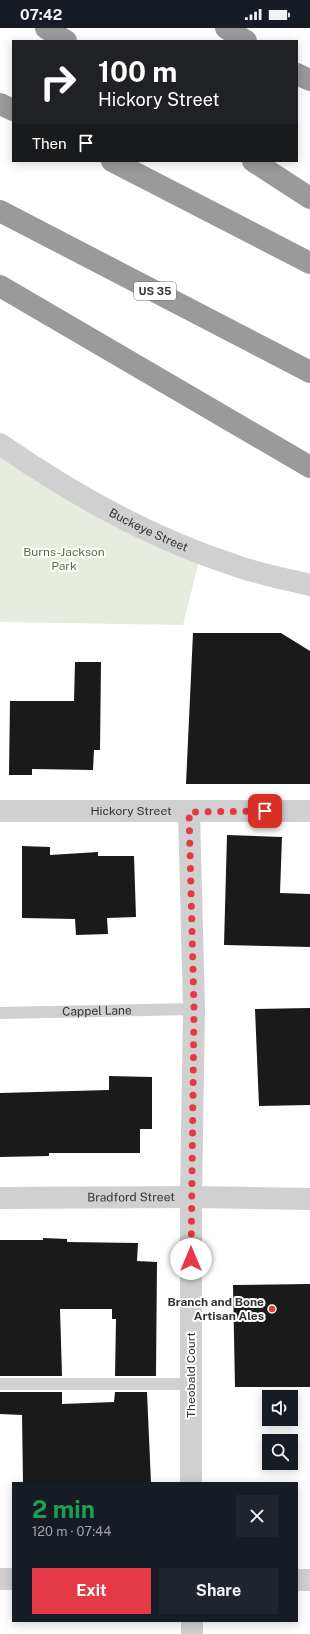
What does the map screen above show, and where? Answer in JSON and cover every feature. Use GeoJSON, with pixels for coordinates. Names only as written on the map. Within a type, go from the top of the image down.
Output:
{"type":"FeatureCollection","features":[{"type":"Feature","properties":{"kind":"highway"},"geometry":{"type":"LineString","coordinates":[[46,28],[64,40]]}},
{"type":"Feature","properties":{"kind":"highway"},"geometry":{"type":"LineString","coordinates":[[226,28],[244,40]]}},
{"type":"Feature","properties":{"kind":"highway"},"geometry":{"type":"LineString","coordinates":[[298,74],[310,80]]}},
{"type":"Feature","properties":{"kind":"highway"},"geometry":{"type":"LineString","coordinates":[[0,104],[12,110]]}},
{"type":"Feature","properties":{"kind":"highway"},"geometry":{"type":"LineString","coordinates":[[114,162],[310,263]]}},
{"type":"Feature","properties":{"kind":"highway"},"geometry":{"type":"LineString","coordinates":[[255,162],[310,198]]}},
{"type":"Feature","properties":{"kind":"highway","name":"US 35"},"geometry":{"type":"LineString","coordinates":[[0,211],[310,372]]}},
{"type":"Feature","properties":{"kind":"highway"},"geometry":{"type":"LineString","coordinates":[[0,286],[307,466]]}},
{"type":"Feature","properties":{"kind":"street","name":"Buckeye Street"},"geometry":{"type":"LineString","coordinates":[[0,444],[103,509],[167,540],[234,566],[310,585]]}},
{"type":"Feature","properties":{"kind":"street","name":"Hickory Street"},"geometry":{"type":"LineString","coordinates":[[0,811],[310,811]]}},
{"type":"Feature","properties":{"kind":"street","name":"Theobald Court"},"geometry":{"type":"LineString","coordinates":[[189,812],[194,1009],[191,1197],[191,1482]]}},
{"type":"Feature","properties":{"kind":"street","name":"Bradford Street"},"geometry":{"type":"LineString","coordinates":[[0,1198],[191,1197],[310,1199]]}},
{"type":"Feature","properties":{"kind":"street"},"geometry":{"type":"LineString","coordinates":[[0,1579],[12,1579]]}},
{"type":"Feature","properties":{"kind":"street"},"geometry":{"type":"LineString","coordinates":[[298,1580],[310,1580]]}},
{"type":"Feature","properties":{"kind":"street"},"geometry":{"type":"LineString","coordinates":[[192,1622],[192,1634]]}},
{"type":"Feature","properties":{"kind":"lane","name":"Cappel Lane"},"geometry":{"type":"LineString","coordinates":[[0,1013],[194,1009]]}},
{"type":"Feature","properties":{"kind":"lane"},"geometry":{"type":"LineString","coordinates":[[0,1384],[191,1384]]}},
{"type":"Feature","properties":{"kind":"green space","name":"Burns-Jackson Park"},"geometry":{"type":"Polygon","coordinates":[[[0,444],[201,553],[183,625],[0,622],[0,444]]]}},
{"type":"Feature","properties":{"kind":"building"},"geometry":{"type":"Polygon","coordinates":[[[193,633],[281,633],[310,651],[310,784],[186,784],[193,633]]]}},
{"type":"Feature","properties":{"kind":"building"},"geometry":{"type":"Polygon","coordinates":[[[75,662],[101,662],[100,750],[94,750],[93,770],[32,769],[32,775],[9,775],[10,701],[74,701],[75,662]]]}},
{"type":"Feature","properties":{"kind":"building"},"geometry":{"type":"Polygon","coordinates":[[[227,835],[282,837],[280,893],[310,894],[310,947],[224,945],[227,835]]]}},
{"type":"Feature","properties":{"kind":"building"},"geometry":{"type":"Polygon","coordinates":[[[22,846],[50,847],[50,855],[98,852],[98,856],[134,856],[136,917],[107,918],[108,934],[76,935],[75,919],[22,918],[22,846]]]}},
{"type":"Feature","properties":{"kind":"building"},"geometry":{"type":"Polygon","coordinates":[[[310,1008],[310,1105],[259,1106],[255,1009],[310,1008]]]}},
{"type":"Feature","properties":{"kind":"building"},"geometry":{"type":"Polygon","coordinates":[[[109,1076],[152,1077],[152,1129],[140,1129],[140,1153],[49,1153],[49,1156],[0,1157],[0,1093],[109,1090],[109,1076]]]}},
{"type":"Feature","properties":{"kind":"building"},"geometry":{"type":"Polygon","coordinates":[[[43,1238],[67,1239],[67,1242],[138,1243],[137,1261],[157,1262],[156,1376],[115,1376],[116,1319],[112,1319],[112,1309],[60,1309],[62,1376],[0,1376],[0,1240],[43,1240],[43,1238]]]}},
{"type":"Feature","properties":{"kind":"building"},"geometry":{"type":"Polygon","coordinates":[[[310,1284],[310,1387],[235,1387],[233,1285],[310,1284]]]}},
{"type":"Feature","properties":{"kind":"building"},"geometry":{"type":"Polygon","coordinates":[[[0,1392],[62,1392],[62,1404],[114,1402],[115,1392],[147,1392],[151,1482],[23,1482],[22,1415],[0,1414],[0,1392]]]}},
{"type":"Feature","properties":{"kind":"place","name":"Branch and Bone Artisan Ales"},"geometry":{"type":"Point","coordinates":[272,1309]}},
{"type":"Feature","properties":{"kind":"route"},"geometry":{"type":"LineString","coordinates":[[191,1259],[194,1009],[189,812],[265,811]]}}]}
